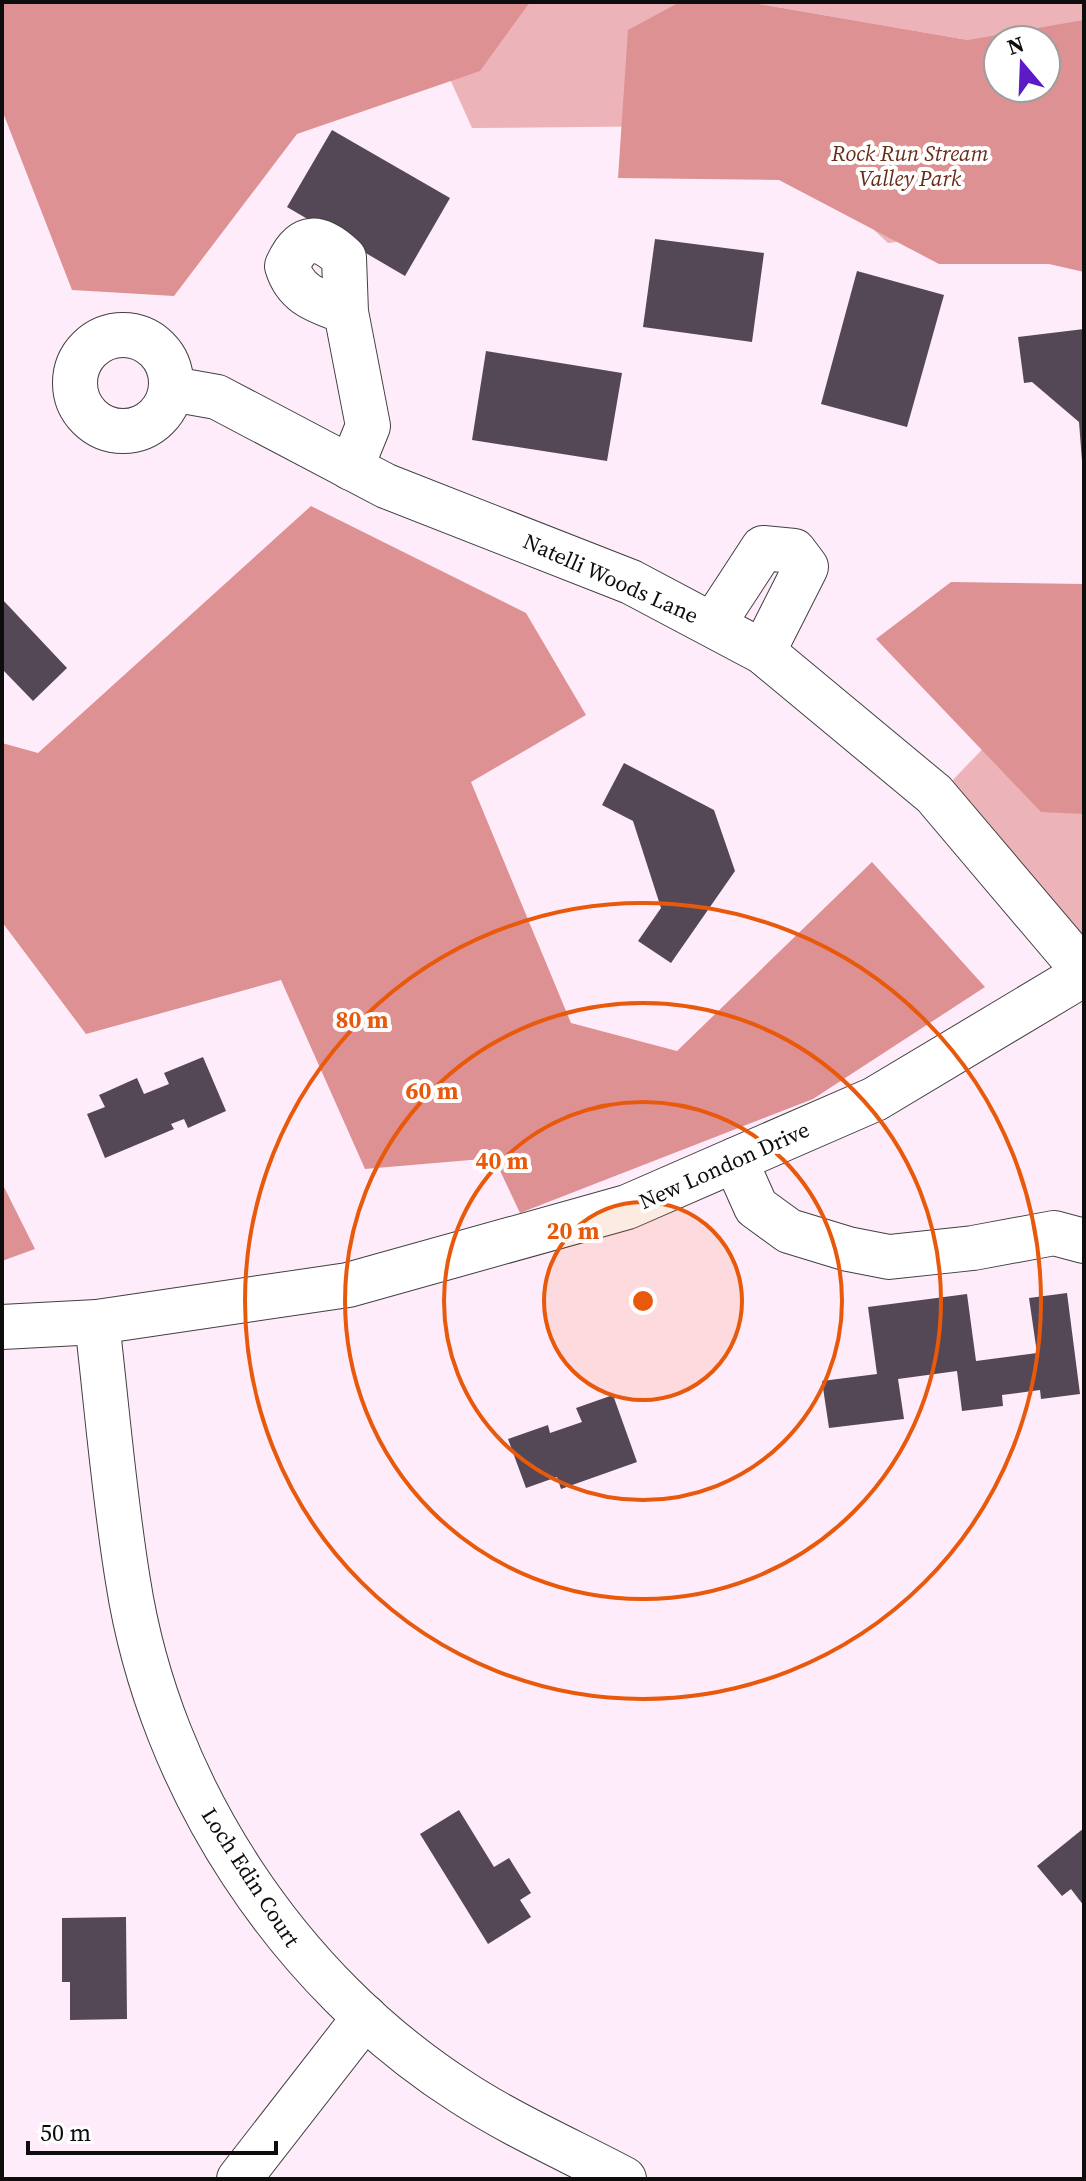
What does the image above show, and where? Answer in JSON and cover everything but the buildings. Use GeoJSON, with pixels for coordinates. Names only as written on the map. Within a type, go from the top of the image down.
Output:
{"type":"FeatureCollection","features":[{"type":"Feature","properties":{"kind":"street"},"geometry":{"type":"LineString","coordinates":[[346,312],[368,426],[351,468]]}},
{"type":"Feature","properties":{"kind":"street","name":"Natelli Woods Lane"},"geometry":{"type":"LineString","coordinates":[[172,389],[217,397],[386,486],[631,582],[714,623],[763,652],[934,794],[1084,973]]}},
{"type":"Feature","properties":{"kind":"street"},"geometry":{"type":"LineString","coordinates":[[714,623],[763,548],[794,551],[806,567],[763,652]]}},
{"type":"Feature","properties":{"kind":"street","name":"New London Drive"},"geometry":{"type":"LineString","coordinates":[[2,1327],[97,1322],[348,1285],[627,1207],[875,1099],[1084,973]]}},
{"type":"Feature","properties":{"kind":"street"},"geometry":{"type":"LineString","coordinates":[[735,1160],[756,1207],[789,1231],[848,1249],[889,1257],[973,1248],[1054,1233],[1084,1241]]}},
{"type":"Feature","properties":{"kind":"street","name":"Loch Edin Court"},"geometry":{"type":"LineString","coordinates":[[97,1322],[128,1583],[155,1692],[210,1822],[289,1940],[365,2017],[463,2094],[624,2179]]}},
{"type":"Feature","properties":{"kind":"street"},"geometry":{"type":"LineString","coordinates":[[239,2179],[365,2017]]}},
{"type":"Feature","properties":{"kind":"green space"},"geometry":{"type":"Polygon","coordinates":[[[2,2],[530,2],[480,71],[297,134],[174,296],[72,290],[2,110],[2,2]]]}},
{"type":"Feature","properties":{"kind":"green space","name":"Rock Run Stream Valley Park"},"geometry":{"type":"Polygon","coordinates":[[[334,2],[680,2],[939,99],[1084,219],[888,243],[801,162],[684,126],[472,128],[432,39],[334,2]]]}},
{"type":"Feature","properties":{"kind":"green space","name":"Rock Run Stream Valley Park"},"geometry":{"type":"Polygon","coordinates":[[[680,2],[748,2],[968,40],[982,38],[982,104],[1062,104],[1061,24],[1084,20],[1084,272],[1049,264],[939,264],[779,180],[618,178],[628,30],[680,2]]]}},
{"type":"Feature","properties":{"kind":"green space"},"geometry":{"type":"Polygon","coordinates":[[[748,2],[1084,2],[1084,54],[1062,46],[1062,24],[982,24],[982,40],[748,2]]]}},
{"type":"Feature","properties":{"kind":"green space"},"geometry":{"type":"Polygon","coordinates":[[[311,506],[526,613],[586,715],[471,782],[571,1023],[677,1051],[872,862],[985,987],[813,1099],[520,1213],[494,1158],[365,1169],[281,980],[86,1034],[2,922],[2,743],[38,753],[311,506]]]}},
{"type":"Feature","properties":{"kind":"green space"},"geometry":{"type":"Polygon","coordinates":[[[951,582],[1084,584],[1084,814],[1041,812],[876,639],[951,582]]]}},
{"type":"Feature","properties":{"kind":"green space"},"geometry":{"type":"Polygon","coordinates":[[[1084,643],[1084,945],[949,784],[1084,643]]]}},
{"type":"Feature","properties":{"kind":"green space"},"geometry":{"type":"Polygon","coordinates":[[[2,1183],[35,1249],[2,1261],[2,1183]]]}}]}
